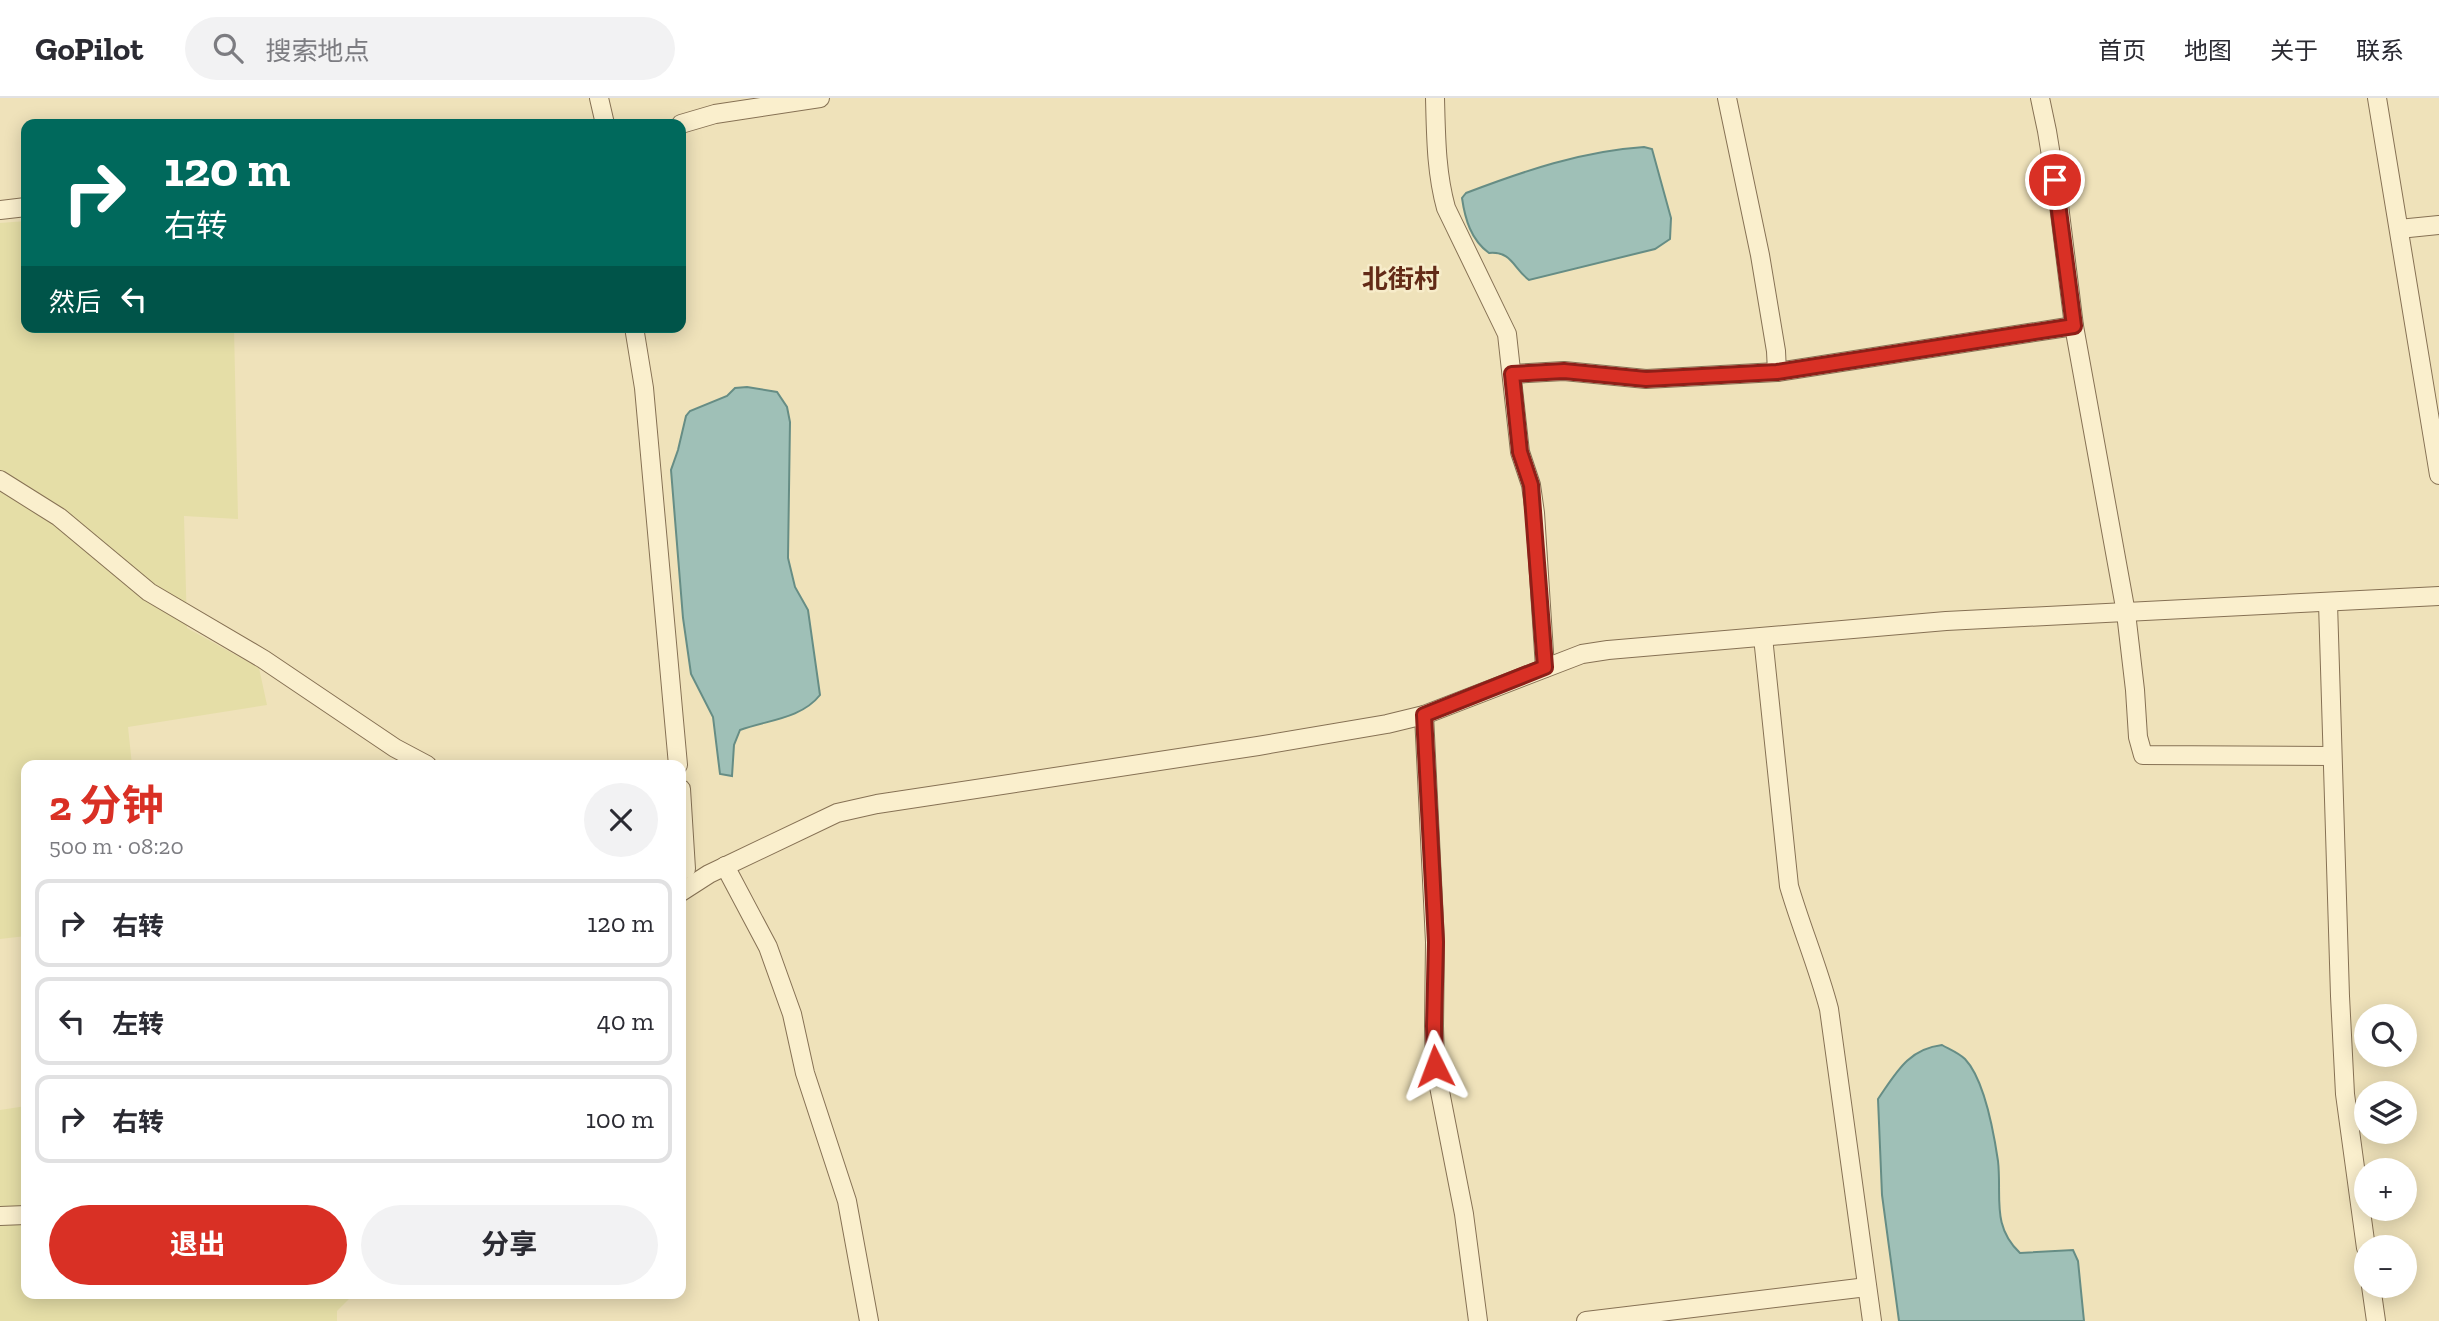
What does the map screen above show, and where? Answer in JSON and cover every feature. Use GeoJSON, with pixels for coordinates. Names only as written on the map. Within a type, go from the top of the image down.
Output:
{"type":"FeatureCollection","features":[{"type":"Feature","properties":{"kind":"street"},"geometry":{"type":"LineString","coordinates":[[599,98],[605,119]]}},
{"type":"Feature","properties":{"kind":"street"},"geometry":{"type":"LineString","coordinates":[[686,123],[715,114],[820,98]]}},
{"type":"Feature","properties":{"kind":"street"},"geometry":{"type":"LineString","coordinates":[[1435,98],[1437,154],[1446,208],[1507,334],[1520,452],[1534,504],[1545,667]]}},
{"type":"Feature","properties":{"kind":"street"},"geometry":{"type":"LineString","coordinates":[[1727,98],[1760,255],[1777,372]]}},
{"type":"Feature","properties":{"kind":"street"},"geometry":{"type":"LineString","coordinates":[[2040,98],[2057,192],[2074,326],[2126,613],[2138,737],[2143,755],[2332,756]]}},
{"type":"Feature","properties":{"kind":"street"},"geometry":{"type":"LineString","coordinates":[[2377,98],[2439,475]]}},
{"type":"Feature","properties":{"kind":"street"},"geometry":{"type":"LineString","coordinates":[[0,210],[21,208]]}},
{"type":"Feature","properties":{"kind":"street"},"geometry":{"type":"LineString","coordinates":[[2399,229],[2439,225]]}},
{"type":"Feature","properties":{"kind":"street"},"geometry":{"type":"LineString","coordinates":[[1512,374],[1564,371],[1646,379],[1777,372],[2074,326]]}},
{"type":"Feature","properties":{"kind":"street"},"geometry":{"type":"LineString","coordinates":[[635,333],[644,388],[678,760]]}},
{"type":"Feature","properties":{"kind":"street"},"geometry":{"type":"LineString","coordinates":[[0,480],[59,517],[149,592],[263,659],[395,748],[418,760]]}},
{"type":"Feature","properties":{"kind":"street"},"geometry":{"type":"LineString","coordinates":[[686,889],[709,874],[837,813],[877,804],[1258,746],[1424,715],[1582,654],[1946,621],[2439,596]]}},
{"type":"Feature","properties":{"kind":"street"},"geometry":{"type":"LineString","coordinates":[[2328,603],[2345,1094],[2364,1235]]}},
{"type":"Feature","properties":{"kind":"street"},"geometry":{"type":"LineString","coordinates":[[1763,637],[1789,886],[1798,919],[1819,970],[1829,1009],[1872,1321]]}},
{"type":"Feature","properties":{"kind":"street"},"geometry":{"type":"LineString","coordinates":[[1424,715],[1436,942],[1435,1066],[1464,1214],[1478,1321]]}},
{"type":"Feature","properties":{"kind":"street"},"geometry":{"type":"LineString","coordinates":[[725,866],[768,947],[792,1014],[805,1073],[847,1201],[869,1321]]}},
{"type":"Feature","properties":{"kind":"street"},"geometry":{"type":"LineString","coordinates":[[686,869],[709,874]]}},
{"type":"Feature","properties":{"kind":"street"},"geometry":{"type":"LineString","coordinates":[[0,1216],[21,1215]]}},
{"type":"Feature","properties":{"kind":"street"},"geometry":{"type":"LineString","coordinates":[[1586,1321],[1867,1287]]}},
{"type":"Feature","properties":{"kind":"street"},"geometry":{"type":"LineString","coordinates":[[2373,1298],[2376,1321]]}},
{"type":"Feature","properties":{"kind":"shaded area"},"geometry":{"type":"Polygon","coordinates":[[[21,221],[21,333],[234,333],[238,519],[184,516],[187,628],[259,668],[267,705],[128,727],[131,760],[21,760],[21,937],[0,939],[0,223],[21,221]]]}},
{"type":"Feature","properties":{"kind":"shaded area"},"geometry":{"type":"Polygon","coordinates":[[[21,1107],[21,1299],[349,1299],[337,1311],[337,1321],[0,1321],[0,1110],[21,1107]]]}},
{"type":"Feature","properties":{"kind":"water"},"geometry":{"type":"Polygon","coordinates":[[[1644,147],[1652,149],[1671,218],[1670,239],[1655,249],[1529,280],[1508,258],[1489,253],[1483,248],[1470,228],[1462,198],[1466,193],[1554,163],[1598,153],[1644,147]]]}},
{"type":"Feature","properties":{"kind":"water"},"geometry":{"type":"Polygon","coordinates":[[[747,387],[777,392],[787,407],[790,422],[788,558],[795,587],[808,610],[820,695],[793,714],[740,730],[734,745],[732,776],[720,774],[713,717],[691,674],[683,618],[671,470],[686,416],[690,411],[727,396],[735,388],[747,387]]]}},
{"type":"Feature","properties":{"kind":"water"},"geometry":{"type":"Polygon","coordinates":[[[1942,1045],[1965,1059],[1983,1093],[1998,1161],[2001,1221],[2005,1232],[2020,1253],[2073,1250],[2078,1261],[2084,1321],[1899,1321],[1882,1195],[1878,1099],[1897,1072],[1912,1057],[1930,1047],[1942,1045]]]}},
{"type":"Feature","properties":{"kind":"district","name":"北街村"},"geometry":{"type":"Point","coordinates":[1401,279]}},
{"type":"Feature","properties":{"kind":"route"},"geometry":{"type":"LineString","coordinates":[[1435,1066],[1436,942],[1424,715],[1545,667],[1535,513],[1531,485],[1520,452],[1512,374],[1564,371],[1646,379],[1777,372],[2074,326],[2055,180]]}}]}
